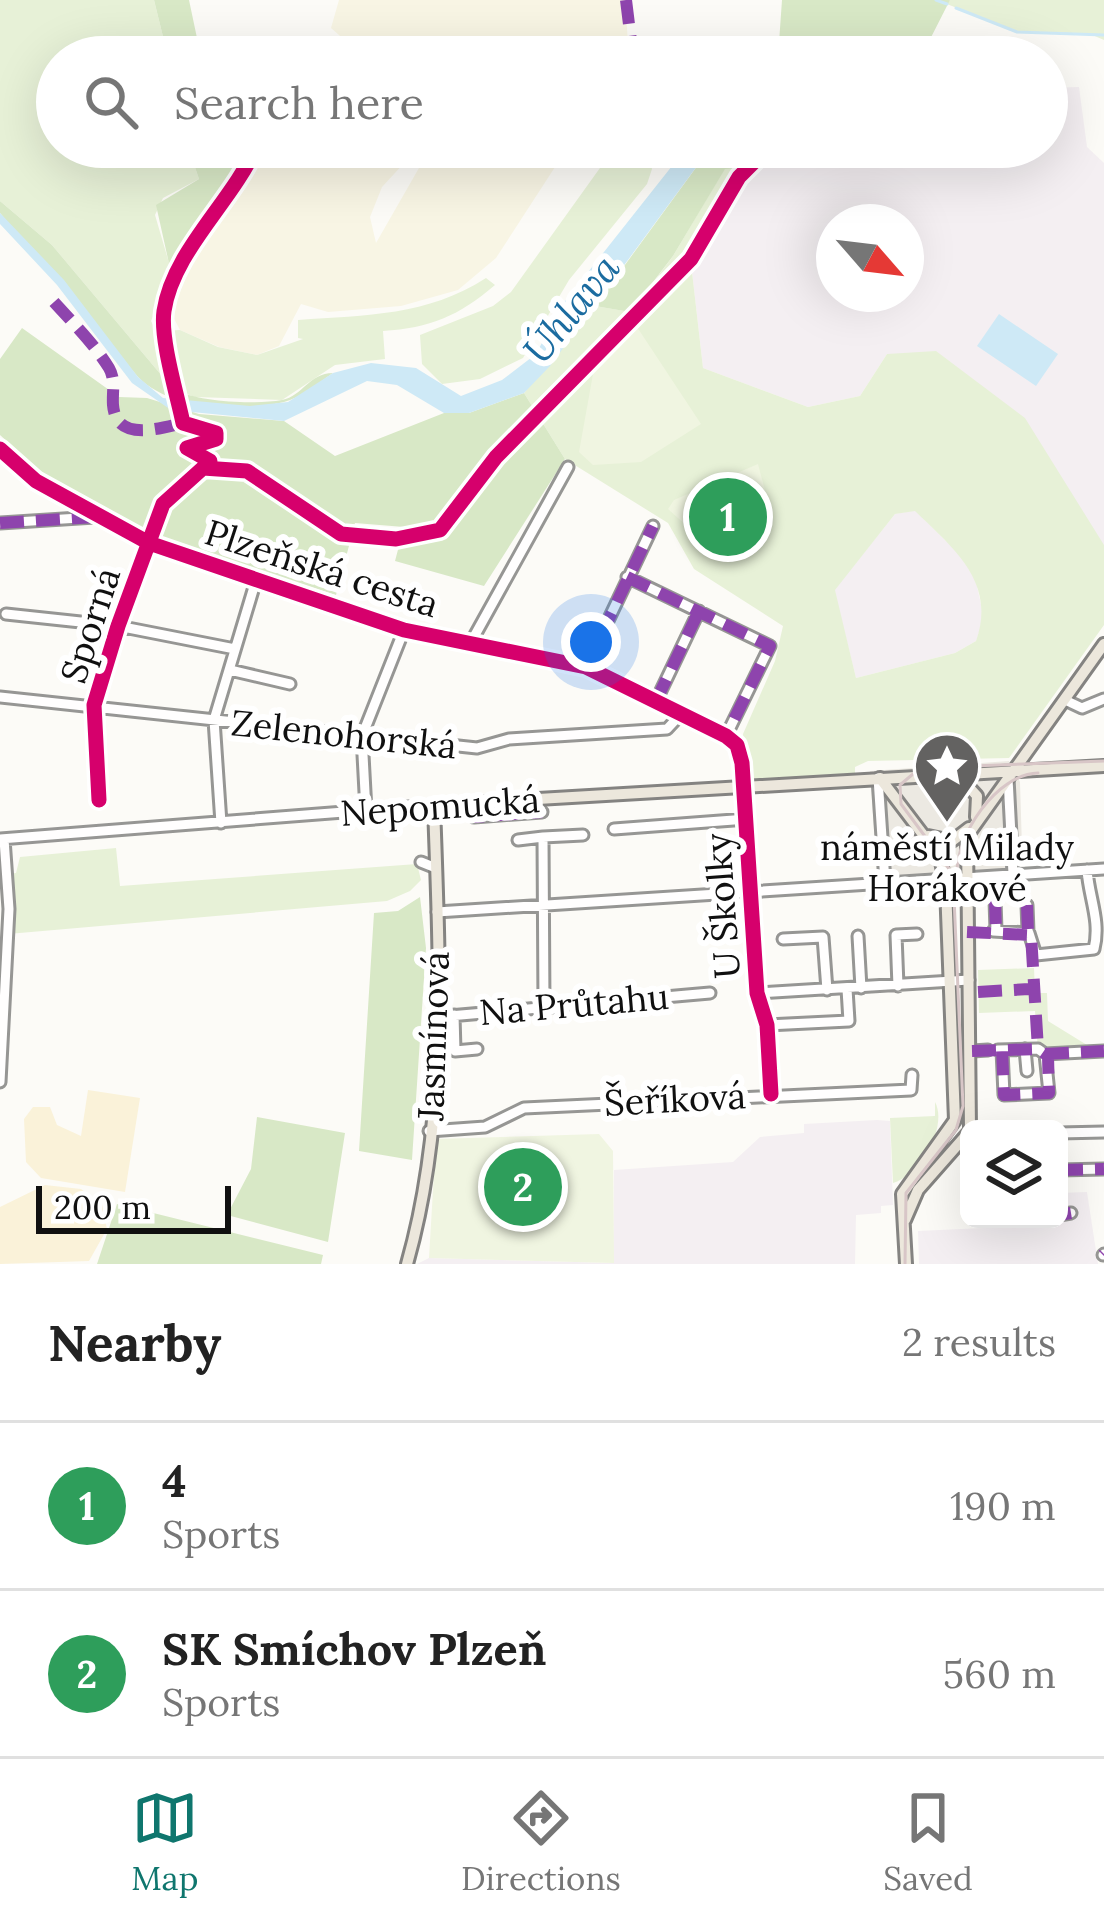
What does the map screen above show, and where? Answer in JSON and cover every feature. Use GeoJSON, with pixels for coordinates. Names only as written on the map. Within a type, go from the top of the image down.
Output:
{"type":"FeatureCollection","features":[{"type":"Feature","properties":{"kind":"main road"},"geometry":{"type":"LineString","coordinates":[[920,830],[947,842],[973,822],[1104,644]]}},
{"type":"Feature","properties":{"kind":"main road"},"geometry":{"type":"LineString","coordinates":[[1040,733],[1035,753],[1048,768]]}},
{"type":"Feature","properties":{"kind":"main road"},"geometry":{"type":"LineString","coordinates":[[879,778],[1104,766]]}},
{"type":"Feature","properties":{"kind":"main road"},"geometry":{"type":"LineString","coordinates":[[956,773],[968,782],[978,800],[965,877],[972,1051],[969,1120]]}},
{"type":"Feature","properties":{"kind":"main road"},"geometry":{"type":"LineString","coordinates":[[891,791],[899,776]]}},
{"type":"Feature","properties":{"kind":"main road"},"geometry":{"type":"LineString","coordinates":[[879,778],[942,860],[950,982],[952,1128],[904,1186],[900,1201],[906,1264]]}},
{"type":"Feature","properties":{"kind":"main road","name":"Nepomucká"},"geometry":{"type":"LineString","coordinates":[[434,806],[474,810],[879,778]]}},
{"type":"Feature","properties":{"kind":"main road","name":"Jasmínová"},"geometry":{"type":"LineString","coordinates":[[407,1264],[430,1131],[439,1017],[434,806]]}},
{"type":"Feature","properties":{"kind":"main road"},"geometry":{"type":"LineString","coordinates":[[904,1221],[914,1194],[960,1142]]}},
{"type":"Feature","properties":{"kind":"street","name":"Plzeňská cesta"},"geometry":{"type":"LineString","coordinates":[[0,449],[36,481],[149,543],[404,631],[586,667],[726,736]]}},
{"type":"Feature","properties":{"kind":"street"},"geometry":{"type":"LineString","coordinates":[[470,644],[568,467]]}},
{"type":"Feature","properties":{"kind":"street"},"geometry":{"type":"LineString","coordinates":[[0,523],[95,517]]}},
{"type":"Feature","properties":{"kind":"street"},"geometry":{"type":"LineString","coordinates":[[586,667],[652,526]]}},
{"type":"Feature","properties":{"kind":"street","name":"Sporná"},"geometry":{"type":"LineString","coordinates":[[99,800],[94,705],[149,543]]}},
{"type":"Feature","properties":{"kind":"street"},"geometry":{"type":"LineString","coordinates":[[221,823],[214,720],[256,577]]}},
{"type":"Feature","properties":{"kind":"street"},"geometry":{"type":"LineString","coordinates":[[627,577],[770,646],[726,736],[737,745],[744,786]]}},
{"type":"Feature","properties":{"kind":"street"},"geometry":{"type":"LineString","coordinates":[[656,701],[699,611]]}},
{"type":"Feature","properties":{"kind":"street"},"geometry":{"type":"LineString","coordinates":[[6,614],[118,626],[235,649]]}},
{"type":"Feature","properties":{"kind":"street"},"geometry":{"type":"LineString","coordinates":[[366,811],[362,736],[404,631]]}},
{"type":"Feature","properties":{"kind":"street"},"geometry":{"type":"LineString","coordinates":[[230,670],[290,684]]}},
{"type":"Feature","properties":{"kind":"street","name":"Zelenohorská"},"geometry":{"type":"LineString","coordinates":[[0,697],[477,748],[497,740],[667,728],[681,714]]}},
{"type":"Feature","properties":{"kind":"street"},"geometry":{"type":"LineString","coordinates":[[1065,700],[1082,708],[1104,699]]}},
{"type":"Feature","properties":{"kind":"street"},"geometry":{"type":"LineString","coordinates":[[1010,772],[1012,874]]}},
{"type":"Feature","properties":{"kind":"street"},"geometry":{"type":"LineString","coordinates":[[879,778],[885,882]]}},
{"type":"Feature","properties":{"kind":"street","name":"U Školky"},"geometry":{"type":"LineString","coordinates":[[744,786],[758,993],[767,1025],[771,1094]]}},
{"type":"Feature","properties":{"kind":"street","name":"Nepomucká"},"geometry":{"type":"LineString","coordinates":[[2,839],[434,806]]}},
{"type":"Feature","properties":{"kind":"street"},"geometry":{"type":"LineString","coordinates":[[474,810],[542,812]]}},
{"type":"Feature","properties":{"kind":"street"},"geometry":{"type":"LineString","coordinates":[[614,829],[747,819]]}},
{"type":"Feature","properties":{"kind":"street"},"geometry":{"type":"LineString","coordinates":[[518,840],[583,835]]}},
{"type":"Feature","properties":{"kind":"street"},"geometry":{"type":"LineString","coordinates":[[543,838],[544,1006]]}},
{"type":"Feature","properties":{"kind":"street"},"geometry":{"type":"LineString","coordinates":[[0,1082],[9,909],[2,839]]}},
{"type":"Feature","properties":{"kind":"street"},"geometry":{"type":"LineString","coordinates":[[421,862],[436,868]]}},
{"type":"Feature","properties":{"kind":"street"},"geometry":{"type":"LineString","coordinates":[[437,912],[1104,869]]}},
{"type":"Feature","properties":{"kind":"street"},"geometry":{"type":"LineString","coordinates":[[1027,905],[1028,932],[1036,955],[1094,950],[1095,903],[1088,892],[1087,870]]}},
{"type":"Feature","properties":{"kind":"street"},"geometry":{"type":"LineString","coordinates":[[991,931],[995,900]]}},
{"type":"Feature","properties":{"kind":"street"},"geometry":{"type":"LineString","coordinates":[[967,932],[1028,932]]}},
{"type":"Feature","properties":{"kind":"street"},"geometry":{"type":"LineString","coordinates":[[898,986],[896,935],[917,934]]}},
{"type":"Feature","properties":{"kind":"street"},"geometry":{"type":"LineString","coordinates":[[857,936],[861,988]]}},
{"type":"Feature","properties":{"kind":"street"},"geometry":{"type":"LineString","coordinates":[[783,939],[823,938],[827,990]]}},
{"type":"Feature","properties":{"kind":"street"},"geometry":{"type":"LineString","coordinates":[[758,993],[969,980]]}},
{"type":"Feature","properties":{"kind":"street"},"geometry":{"type":"LineString","coordinates":[[767,1025],[849,1021],[847,988]]}},
{"type":"Feature","properties":{"kind":"street","name":"Na Průtahu"},"geometry":{"type":"LineString","coordinates":[[439,1017],[710,993]]}},
{"type":"Feature","properties":{"kind":"street"},"geometry":{"type":"LineString","coordinates":[[454,1015],[455,1051],[477,1049]]}},
{"type":"Feature","properties":{"kind":"street"},"geometry":{"type":"LineString","coordinates":[[996,1050],[1004,1095],[1049,1093],[1037,1031]]}},
{"type":"Feature","properties":{"kind":"street"},"geometry":{"type":"LineString","coordinates":[[1025,1049],[1027,1071]]}},
{"type":"Feature","properties":{"kind":"street"},"geometry":{"type":"LineString","coordinates":[[972,1051],[1104,1052]]}},
{"type":"Feature","properties":{"kind":"street","name":"Šeříková"},"geometry":{"type":"LineString","coordinates":[[430,1131],[485,1127],[524,1108],[911,1090],[912,1075]]}},
{"type":"Feature","properties":{"kind":"street"},"geometry":{"type":"LineString","coordinates":[[952,1128],[960,1130]]}},
{"type":"Feature","properties":{"kind":"street"},"geometry":{"type":"LineString","coordinates":[[1068,1133],[1104,1132]]}},
{"type":"Feature","properties":{"kind":"street"},"geometry":{"type":"LineString","coordinates":[[1068,1170],[1104,1169]]}},
{"type":"Feature","properties":{"kind":"shaded area"},"geometry":{"type":"Polygon","coordinates":[[[339,0],[625,0],[628,36],[340,36],[331,28],[339,0]]]}},
{"type":"Feature","properties":{"kind":"shaded area"},"geometry":{"type":"Polygon","coordinates":[[[1068,87],[1079,87],[1087,147],[1104,163],[1104,545],[887,354],[860,396],[808,407],[703,368],[691,263],[731,193],[754,168],[1068,168],[1068,87]]]}},
{"type":"Feature","properties":{"kind":"shaded area"},"geometry":{"type":"Polygon","coordinates":[[[251,168],[400,168],[382,187],[370,217],[376,243],[419,168],[554,168],[496,258],[458,290],[401,306],[328,312],[301,304],[279,346],[257,355],[219,347],[180,330],[170,311],[184,268],[251,168]]]}},
{"type":"Feature","properties":{"kind":"shaded area"},"geometry":{"type":"Polygon","coordinates":[[[915,510],[973,568],[984,618],[976,641],[955,653],[856,678],[834,590],[895,514],[915,510]]]}},
{"type":"Feature","properties":{"kind":"shaded area","name":"náměstí Milady Horákové"},"geometry":{"type":"Polygon","coordinates":[[[1009,761],[1020,782],[1023,881],[878,889],[870,771],[1009,761]]]}},
{"type":"Feature","properties":{"kind":"shaded area"},"geometry":{"type":"Polygon","coordinates":[[[890,1121],[893,1205],[881,1206],[881,1213],[856,1215],[855,1264],[417,1264],[429,1258],[613,1263],[614,1170],[733,1162],[760,1137],[804,1133],[804,1124],[890,1121]]]}},
{"type":"Feature","properties":{"kind":"shaded area"},"geometry":{"type":"Polygon","coordinates":[[[1087,1192],[1098,1264],[919,1264],[918,1231],[1068,1228],[1068,1193],[1087,1192]]]}},
{"type":"Feature","properties":{"kind":"green space"},"geometry":{"type":"Polygon","coordinates":[[[0,0],[154,0],[163,36],[36,36],[36,168],[195,168],[199,179],[163,198],[155,215],[172,273],[151,321],[156,331],[180,330],[218,347],[257,355],[303,339],[298,338],[298,320],[419,307],[486,278],[495,285],[443,318],[383,331],[385,359],[335,365],[282,400],[195,397],[173,389],[52,245],[0,201],[0,0]]]}},
{"type":"Feature","properties":{"kind":"green space"},"geometry":{"type":"Polygon","coordinates":[[[154,0],[189,0],[197,36],[163,36],[154,0]]]}},
{"type":"Feature","properties":{"kind":"green space"},"geometry":{"type":"Polygon","coordinates":[[[782,0],[950,0],[932,36],[779,36],[782,0]]]}},
{"type":"Feature","properties":{"kind":"green space"},"geometry":{"type":"Polygon","coordinates":[[[950,0],[1104,0],[1104,40],[1090,34],[1017,32],[947,4],[950,0]]]}},
{"type":"Feature","properties":{"kind":"green space"},"geometry":{"type":"Polygon","coordinates":[[[195,168],[237,168],[244,183],[184,268],[170,268],[156,205],[199,179],[195,168]]]}},
{"type":"Feature","properties":{"kind":"green space"},"geometry":{"type":"Polygon","coordinates":[[[600,168],[652,168],[647,184],[569,280],[523,358],[480,379],[442,384],[422,364],[420,335],[493,306],[511,292],[600,168]]]}},
{"type":"Feature","properties":{"kind":"green space"},"geometry":{"type":"Polygon","coordinates":[[[696,168],[736,168],[725,169],[673,256],[630,312],[595,306],[696,168]]]}},
{"type":"Feature","properties":{"kind":"green space"},"geometry":{"type":"Polygon","coordinates":[[[725,168],[745,168],[691,263],[703,368],[808,407],[860,396],[887,354],[936,351],[1025,418],[1104,545],[1104,625],[1009,758],[868,761],[855,767],[855,773],[749,780],[743,734],[775,661],[783,626],[694,569],[668,523],[565,459],[524,393],[595,306],[631,312],[673,256],[725,168]],[[915,511],[895,514],[835,590],[856,678],[955,653],[976,641],[981,601],[957,553],[915,511]]]}},
{"type":"Feature","properties":{"kind":"green space"},"geometry":{"type":"Polygon","coordinates":[[[0,201],[52,245],[173,389],[211,400],[270,401],[289,398],[318,377],[333,373],[290,400],[247,407],[187,402],[152,388],[0,213],[0,201]]]}},
{"type":"Feature","properties":{"kind":"green space"},"geometry":{"type":"Polygon","coordinates":[[[635,324],[701,424],[641,462],[593,465],[579,452],[595,363],[635,324]]]}},
{"type":"Feature","properties":{"kind":"green space"},"geometry":{"type":"Polygon","coordinates":[[[22,328],[119,397],[147,398],[199,414],[284,421],[335,456],[444,413],[469,413],[524,393],[565,459],[484,586],[395,561],[404,527],[355,523],[336,595],[148,536],[57,487],[0,435],[0,359],[22,328]]]}},
{"type":"Feature","properties":{"kind":"green space"},"geometry":{"type":"Polygon","coordinates":[[[758,464],[768,502],[738,526],[718,554],[668,509],[674,500],[758,464]]]}},
{"type":"Feature","properties":{"kind":"green space"},"geometry":{"type":"Polygon","coordinates":[[[116,848],[120,886],[417,864],[421,880],[387,901],[8,934],[6,874],[16,873],[20,857],[116,848]]]}},
{"type":"Feature","properties":{"kind":"green space"},"geometry":{"type":"Polygon","coordinates":[[[420,897],[426,948],[412,1160],[359,1151],[374,913],[398,911],[420,897]]]}},
{"type":"Feature","properties":{"kind":"green space"},"geometry":{"type":"Polygon","coordinates":[[[1034,968],[1035,993],[1047,993],[1048,1021],[1087,1045],[1087,1052],[1045,1054],[1038,1049],[1035,1011],[979,1013],[978,970],[1034,968]]]}},
{"type":"Feature","properties":{"kind":"green space"},"geometry":{"type":"Polygon","coordinates":[[[935,1102],[938,1124],[929,1148],[913,1170],[893,1183],[890,1118],[935,1116],[935,1102]]]}},
{"type":"Feature","properties":{"kind":"green space"},"geometry":{"type":"Polygon","coordinates":[[[257,1117],[345,1133],[328,1242],[227,1215],[251,1169],[257,1117]]]}},
{"type":"Feature","properties":{"kind":"green space"},"geometry":{"type":"Polygon","coordinates":[[[599,1134],[613,1151],[614,1263],[429,1258],[436,1139],[599,1134]]]}},
{"type":"Feature","properties":{"kind":"green space"},"geometry":{"type":"Polygon","coordinates":[[[117,1204],[323,1255],[321,1264],[97,1264],[117,1204]]]}},
{"type":"Feature","properties":{"kind":"sand"},"geometry":{"type":"Polygon","coordinates":[[[88,1090],[140,1098],[125,1192],[41,1178],[26,1162],[24,1119],[33,1107],[50,1107],[57,1125],[81,1136],[88,1090]]]}},
{"type":"Feature","properties":{"kind":"sand"},"geometry":{"type":"Polygon","coordinates":[[[45,1185],[81,1189],[102,1205],[107,1229],[89,1261],[0,1264],[0,1207],[45,1185]]]}},
{"type":"Feature","properties":{"kind":"water","name":"Úhlava"},"geometry":{"type":"Polygon","coordinates":[[[670,168],[696,168],[550,366],[524,393],[469,413],[444,413],[397,385],[367,381],[284,421],[171,410],[132,383],[57,285],[0,224],[0,213],[64,280],[138,377],[163,398],[250,406],[288,402],[333,373],[371,363],[416,368],[461,396],[502,380],[536,354],[562,305],[670,168]]]}},
{"type":"Feature","properties":{"kind":"water"},"geometry":{"type":"Polygon","coordinates":[[[999,314],[1058,354],[1036,386],[977,346],[999,314]]]}},
{"type":"Feature","properties":{"kind":"waterway"},"geometry":{"type":"LineString","coordinates":[[936,0],[947,4]]}},
{"type":"Feature","properties":{"kind":"waterway"},"geometry":{"type":"LineString","coordinates":[[956,8],[1017,32],[1104,35]]}},
{"type":"Feature","properties":{"kind":"tram line"},"geometry":{"type":"LineString","coordinates":[[905,1264],[906,1193],[956,1130],[963,1106],[953,874],[901,804],[900,785],[920,768],[1104,761]]}},
{"type":"Feature","properties":{"kind":"tram line"},"geometry":{"type":"LineString","coordinates":[[957,876],[963,843],[981,810],[1007,784],[1038,773]]}},
{"type":"Feature","properties":{"kind":"marked path"},"geometry":{"type":"LineString","coordinates":[[626,0],[630,36]]}},
{"type":"Feature","properties":{"kind":"marked path"},"geometry":{"type":"LineString","coordinates":[[54,302],[109,368],[113,405],[122,425],[140,430],[183,423]]}},
{"type":"Feature","properties":{"kind":"marked path"},"geometry":{"type":"LineString","coordinates":[[0,523],[95,517]]}},
{"type":"Feature","properties":{"kind":"marked path"},"geometry":{"type":"LineString","coordinates":[[586,667],[653,526]]}},
{"type":"Feature","properties":{"kind":"marked path"},"geometry":{"type":"LineString","coordinates":[[627,577],[770,646],[726,736]]}},
{"type":"Feature","properties":{"kind":"marked path"},"geometry":{"type":"LineString","coordinates":[[656,701],[699,611]]}},
{"type":"Feature","properties":{"kind":"marked path"},"geometry":{"type":"LineString","coordinates":[[473,803],[474,817],[542,812]]}},
{"type":"Feature","properties":{"kind":"marked path"},"geometry":{"type":"LineString","coordinates":[[995,900],[996,931]]}},
{"type":"Feature","properties":{"kind":"marked path"},"geometry":{"type":"LineString","coordinates":[[1027,905],[1028,932]]}},
{"type":"Feature","properties":{"kind":"marked path"},"geometry":{"type":"LineString","coordinates":[[967,932],[1031,935],[1038,1049]]}},
{"type":"Feature","properties":{"kind":"marked path"},"geometry":{"type":"LineString","coordinates":[[978,992],[1047,988]]}},
{"type":"Feature","properties":{"kind":"marked path"},"geometry":{"type":"LineString","coordinates":[[972,1051],[1038,1049],[1048,1056],[1049,1093],[1004,1095],[1002,1050]]}},
{"type":"Feature","properties":{"kind":"marked path"},"geometry":{"type":"LineString","coordinates":[[1045,1054],[1104,1051]]}},
{"type":"Feature","properties":{"kind":"marked path"},"geometry":{"type":"LineString","coordinates":[[1068,1170],[1104,1169]]}},
{"type":"Feature","properties":{"kind":"cycle path"},"geometry":{"type":"LineString","coordinates":[[203,468],[210,461],[187,448],[216,439],[216,433],[183,423],[167,351],[164,311],[179,268],[245,168]]}},
{"type":"Feature","properties":{"kind":"cycle path"},"geometry":{"type":"LineString","coordinates":[[99,800],[94,705],[163,504],[203,468],[247,471],[341,534],[396,539],[440,530],[496,457],[691,259],[748,168]]}},
{"type":"Feature","properties":{"kind":"cycle path"},"geometry":{"type":"LineString","coordinates":[[0,449],[36,481],[149,543],[404,630],[586,667],[737,745],[757,993],[767,1025],[771,1094]]}},
{"type":"Feature","properties":{"kind":"place","name":"4"},"geometry":{"type":"Point","coordinates":[728,517]}},
{"type":"Feature","properties":{"kind":"place","name":"náměstí Milady Horákové"},"geometry":{"type":"Point","coordinates":[947,825]}},
{"type":"Feature","properties":{"kind":"place","name":"SK Smíchov Plzeň"},"geometry":{"type":"Point","coordinates":[523,1187]}}]}
